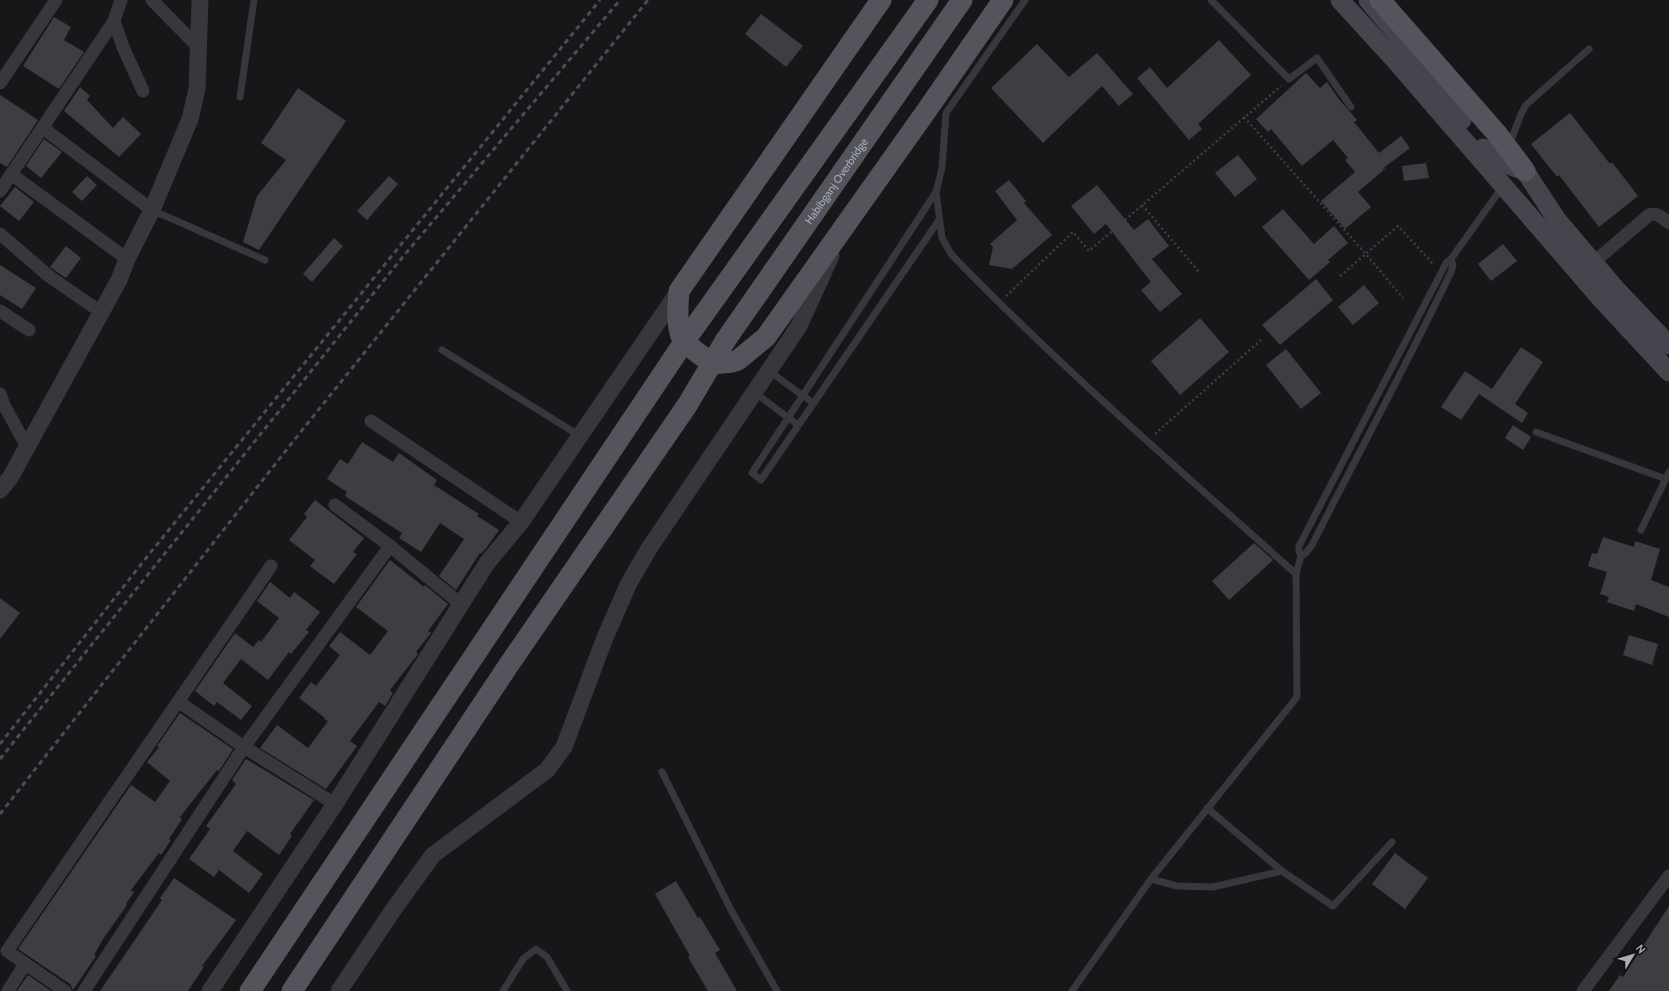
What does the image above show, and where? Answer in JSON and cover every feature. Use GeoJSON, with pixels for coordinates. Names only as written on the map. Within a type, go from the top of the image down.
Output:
{"type":"FeatureCollection","features":[{"type":"Feature","properties":{"kind":"main road"},"geometry":{"type":"LineString","coordinates":[[881,0],[679,291],[677,315],[684,342],[713,364],[738,360],[766,337],[1004,0]]}},
{"type":"Feature","properties":{"kind":"main road"},"geometry":{"type":"LineString","coordinates":[[250,991],[684,342],[928,0]]}},
{"type":"Feature","properties":{"kind":"main road","name":"Habibganj Overbridge"},"geometry":{"type":"LineString","coordinates":[[292,991],[508,666],[688,404],[713,364],[725,340],[962,0]]}},
{"type":"Feature","properties":{"kind":"main road"},"geometry":{"type":"LineString","coordinates":[[1340,0],[1394,59],[1503,186],[1586,268],[1669,345]]}},
{"type":"Feature","properties":{"kind":"main road"},"geometry":{"type":"LineString","coordinates":[[1368,0],[1408,47],[1486,152],[1502,164],[1525,171]]}},
{"type":"Feature","properties":{"kind":"main road"},"geometry":{"type":"LineString","coordinates":[[1380,0],[1503,142],[1525,171],[1586,268],[1669,372]]}},
{"type":"Feature","properties":{"kind":"street"},"geometry":{"type":"LineString","coordinates":[[0,83],[56,0]]}},
{"type":"Feature","properties":{"kind":"street"},"geometry":{"type":"LineString","coordinates":[[0,191],[114,21],[121,0]]}},
{"type":"Feature","properties":{"kind":"street"},"geometry":{"type":"LineString","coordinates":[[152,0],[198,47]]}},
{"type":"Feature","properties":{"kind":"street"},"geometry":{"type":"LineString","coordinates":[[3,481],[27,447],[119,280],[127,259],[152,210],[190,120],[197,89],[200,0]]}},
{"type":"Feature","properties":{"kind":"street"},"geometry":{"type":"LineString","coordinates":[[114,21],[123,47],[144,91]]}},
{"type":"Feature","properties":{"kind":"street"},"geometry":{"type":"LineString","coordinates":[[43,128],[152,210]]}},
{"type":"Feature","properties":{"kind":"street"},"geometry":{"type":"LineString","coordinates":[[11,174],[127,259]]}},
{"type":"Feature","properties":{"kind":"street"},"geometry":{"type":"LineString","coordinates":[[1586,268],[1649,215],[1654,213],[1669,223]]}},
{"type":"Feature","properties":{"kind":"street"},"geometry":{"type":"LineString","coordinates":[[339,991],[393,910],[433,855],[547,770],[564,747],[604,640],[628,585],[648,550],[799,326],[846,224]]}},
{"type":"Feature","properties":{"kind":"street"},"geometry":{"type":"LineString","coordinates":[[0,234],[50,277],[101,312]]}},
{"type":"Feature","properties":{"kind":"street"},"geometry":{"type":"LineString","coordinates":[[210,991],[335,804],[492,556],[521,522],[679,291]]}},
{"type":"Feature","properties":{"kind":"street"},"geometry":{"type":"LineString","coordinates":[[0,311],[29,330]]}},
{"type":"Feature","properties":{"kind":"street"},"geometry":{"type":"LineString","coordinates":[[0,394],[4,405],[27,447]]}},
{"type":"Feature","properties":{"kind":"street"},"geometry":{"type":"LineString","coordinates":[[371,422],[521,522]]}},
{"type":"Feature","properties":{"kind":"street"},"geometry":{"type":"LineString","coordinates":[[335,505],[390,546],[462,605]]}},
{"type":"Feature","properties":{"kind":"street"},"geometry":{"type":"LineString","coordinates":[[84,991],[244,747],[390,546]]}},
{"type":"Feature","properties":{"kind":"street"},"geometry":{"type":"LineString","coordinates":[[65,991],[7,951],[272,566]]}},
{"type":"Feature","properties":{"kind":"street"},"geometry":{"type":"LineString","coordinates":[[179,702],[244,747],[335,804]]}},
{"type":"Feature","properties":{"kind":"street"},"geometry":{"type":"LineString","coordinates":[[1583,991],[1669,876]]}},
{"type":"Feature","properties":{"kind":"street"},"geometry":{"type":"LineString","coordinates":[[8,991],[25,964]]}},
{"type":"Feature","properties":{"kind":"lane"},"geometry":{"type":"LineString","coordinates":[[240,97],[254,0]]}},
{"type":"Feature","properties":{"kind":"lane"},"geometry":{"type":"LineString","coordinates":[[939,220],[761,480],[752,473],[936,192],[942,168],[946,113],[1025,0]]}},
{"type":"Feature","properties":{"kind":"lane"},"geometry":{"type":"LineString","coordinates":[[1211,0],[1289,80],[1317,58],[1351,106]]}},
{"type":"Feature","properties":{"kind":"lane"},"geometry":{"type":"LineString","coordinates":[[1503,142],[1526,106],[1589,49]]}},
{"type":"Feature","properties":{"kind":"lane"},"geometry":{"type":"LineString","coordinates":[[1072,991],[1151,878],[1297,697],[1296,574],[1301,556],[1299,546],[1446,263],[1451,259],[1503,186]]}},
{"type":"Feature","properties":{"kind":"lane"},"geometry":{"type":"LineString","coordinates":[[936,192],[942,238],[951,254],[998,303],[1296,574]]}},
{"type":"Feature","properties":{"kind":"lane"},"geometry":{"type":"LineString","coordinates":[[152,210],[265,260]]}},
{"type":"Feature","properties":{"kind":"lane"},"geometry":{"type":"LineString","coordinates":[[1301,556],[1306,553],[1312,545],[1356,456],[1429,318],[1451,272],[1453,265],[1451,259]]}},
{"type":"Feature","properties":{"kind":"lane"},"geometry":{"type":"LineString","coordinates":[[442,350],[580,436]]}},
{"type":"Feature","properties":{"kind":"lane"},"geometry":{"type":"LineString","coordinates":[[769,371],[813,403]]}},
{"type":"Feature","properties":{"kind":"lane"},"geometry":{"type":"LineString","coordinates":[[754,392],[798,425]]}},
{"type":"Feature","properties":{"kind":"lane"},"geometry":{"type":"LineString","coordinates":[[1536,432],[1666,479]]}},
{"type":"Feature","properties":{"kind":"lane"},"geometry":{"type":"LineString","coordinates":[[1641,530],[1669,472]]}},
{"type":"Feature","properties":{"kind":"lane"},"geometry":{"type":"LineString","coordinates":[[662,772],[730,910],[777,991]]}},
{"type":"Feature","properties":{"kind":"lane"},"geometry":{"type":"LineString","coordinates":[[1208,808],[1282,871],[1332,906],[1392,842]]}},
{"type":"Feature","properties":{"kind":"lane"},"geometry":{"type":"LineString","coordinates":[[1151,878],[1177,886],[1213,887],[1282,871]]}},
{"type":"Feature","properties":{"kind":"lane"},"geometry":{"type":"LineString","coordinates":[[503,991],[523,959],[536,949],[546,957],[567,991]]}},
{"type":"Feature","properties":{"kind":"path"},"geometry":{"type":"LineString","coordinates":[[998,303],[1073,232],[1090,251],[1244,117],[1289,80]]}},
{"type":"Feature","properties":{"kind":"path"},"geometry":{"type":"LineString","coordinates":[[1244,117],[1403,298]]}},
{"type":"Feature","properties":{"kind":"path"},"geometry":{"type":"LineString","coordinates":[[1142,205],[1200,273]]}},
{"type":"Feature","properties":{"kind":"path"},"geometry":{"type":"LineString","coordinates":[[1340,276],[1398,226],[1441,273]]}},
{"type":"Feature","properties":{"kind":"path"},"geometry":{"type":"LineString","coordinates":[[1148,441],[1260,340]]}},
{"type":"Feature","properties":{"kind":"building"},"geometry":{"type":"Polygon","coordinates":[[[761,14],[803,46],[786,67],[745,34],[761,14]]]}},
{"type":"Feature","properties":{"kind":"building"},"geometry":{"type":"Polygon","coordinates":[[[54,17],[71,27],[64,40],[84,52],[59,89],[23,66],[54,17]]]}},
{"type":"Feature","properties":{"kind":"building"},"geometry":{"type":"Polygon","coordinates":[[[1219,40],[1251,75],[1198,124],[1202,129],[1189,140],[1137,78],[1150,67],[1167,88],[1219,40]]]}},
{"type":"Feature","properties":{"kind":"building"},"geometry":{"type":"Polygon","coordinates":[[[1037,44],[1069,77],[1097,53],[1133,94],[1119,106],[1102,86],[1043,143],[991,88],[1037,44]]]}},
{"type":"Feature","properties":{"kind":"building"},"geometry":{"type":"Polygon","coordinates":[[[1306,73],[1320,88],[1327,82],[1338,98],[1357,120],[1354,122],[1379,153],[1401,136],[1410,148],[1382,169],[1386,168],[1358,192],[1371,207],[1345,229],[1321,201],[1355,172],[1345,160],[1348,158],[1333,140],[1302,166],[1271,129],[1268,132],[1256,119],[1306,73]]]}},
{"type":"Feature","properties":{"kind":"building"},"geometry":{"type":"Polygon","coordinates":[[[80,87],[90,96],[87,100],[113,128],[123,117],[141,134],[119,157],[64,111],[80,87]]]}},
{"type":"Feature","properties":{"kind":"building"},"geometry":{"type":"Polygon","coordinates":[[[298,88],[346,121],[259,250],[243,242],[257,196],[286,160],[261,143],[298,88]]]}},
{"type":"Feature","properties":{"kind":"building"},"geometry":{"type":"Polygon","coordinates":[[[0,95],[38,120],[7,167],[0,163],[0,95]]]}},
{"type":"Feature","properties":{"kind":"building"},"geometry":{"type":"Polygon","coordinates":[[[1570,113],[1610,164],[1612,162],[1638,196],[1599,227],[1559,175],[1557,177],[1531,144],[1570,113]]]}},
{"type":"Feature","properties":{"kind":"building"},"geometry":{"type":"Polygon","coordinates":[[[44,139],[62,152],[41,178],[26,166],[44,139]]]}},
{"type":"Feature","properties":{"kind":"building"},"geometry":{"type":"Polygon","coordinates":[[[1238,155],[1257,179],[1235,197],[1215,173],[1238,155]]]}},
{"type":"Feature","properties":{"kind":"building"},"geometry":{"type":"Polygon","coordinates":[[[1426,163],[1429,178],[1404,181],[1402,166],[1426,163]]]}},
{"type":"Feature","properties":{"kind":"building"},"geometry":{"type":"Polygon","coordinates":[[[87,176],[97,185],[82,201],[72,192],[87,176]]]}},
{"type":"Feature","properties":{"kind":"building"},"geometry":{"type":"Polygon","coordinates":[[[389,176],[398,184],[367,220],[357,211],[389,176]]]}},
{"type":"Feature","properties":{"kind":"building"},"geometry":{"type":"Polygon","coordinates":[[[1009,180],[1026,201],[1024,203],[1052,235],[1012,269],[989,265],[993,247],[990,244],[1017,220],[995,191],[1009,180]]]}},
{"type":"Feature","properties":{"kind":"building"},"geometry":{"type":"Polygon","coordinates":[[[1097,185],[1134,230],[1148,219],[1169,246],[1152,259],[1182,294],[1160,312],[1141,290],[1151,282],[1106,224],[1094,234],[1071,206],[1097,185]]]}},
{"type":"Feature","properties":{"kind":"building"},"geometry":{"type":"Polygon","coordinates":[[[15,187],[34,202],[19,221],[0,206],[15,187]]]}},
{"type":"Feature","properties":{"kind":"building"},"geometry":{"type":"Polygon","coordinates":[[[1283,209],[1314,244],[1334,226],[1348,243],[1328,260],[1330,262],[1309,280],[1262,227],[1283,209]]]}},
{"type":"Feature","properties":{"kind":"building"},"geometry":{"type":"Polygon","coordinates":[[[334,238],[343,246],[312,282],[303,274],[334,238]]]}},
{"type":"Feature","properties":{"kind":"building"},"geometry":{"type":"Polygon","coordinates":[[[1503,244],[1517,261],[1491,281],[1478,264],[1503,244]]]}},
{"type":"Feature","properties":{"kind":"building"},"geometry":{"type":"Polygon","coordinates":[[[66,246],[81,258],[66,278],[50,267],[66,246]]]}},
{"type":"Feature","properties":{"kind":"building"},"geometry":{"type":"Polygon","coordinates":[[[0,265],[36,288],[22,309],[0,295],[0,265]]]}},
{"type":"Feature","properties":{"kind":"building"},"geometry":{"type":"Polygon","coordinates":[[[1316,279],[1333,300],[1280,345],[1262,325],[1316,279]]]}},
{"type":"Feature","properties":{"kind":"building"},"geometry":{"type":"Polygon","coordinates":[[[1364,285],[1379,303],[1353,325],[1338,307],[1364,285]]]}},
{"type":"Feature","properties":{"kind":"building"},"geometry":{"type":"Polygon","coordinates":[[[1200,318],[1229,352],[1180,395],[1151,361],[1200,318]]]}},
{"type":"Feature","properties":{"kind":"building"},"geometry":{"type":"Polygon","coordinates":[[[1521,347],[1543,362],[1515,404],[1528,413],[1522,423],[1479,394],[1461,420],[1441,407],[1465,371],[1492,389],[1521,347]]]}},
{"type":"Feature","properties":{"kind":"building"},"geometry":{"type":"Polygon","coordinates":[[[1286,349],[1321,393],[1301,409],[1266,365],[1286,349]]]}},
{"type":"Feature","properties":{"kind":"building"},"geometry":{"type":"Polygon","coordinates":[[[1513,425],[1531,437],[1523,450],[1505,438],[1513,425]]]}},
{"type":"Feature","properties":{"kind":"building"},"geometry":{"type":"Polygon","coordinates":[[[362,442],[393,462],[399,453],[437,480],[434,485],[479,514],[477,516],[499,530],[487,547],[481,554],[480,553],[456,590],[439,576],[464,539],[440,523],[421,552],[399,538],[402,533],[345,496],[347,492],[327,479],[340,459],[348,464],[362,442]]]}},
{"type":"Feature","properties":{"kind":"building"},"geometry":{"type":"Polygon","coordinates":[[[315,500],[364,538],[353,552],[357,554],[334,584],[310,566],[315,560],[289,540],[307,517],[304,514],[315,500]]]}},
{"type":"Feature","properties":{"kind":"building"},"geometry":{"type":"Polygon","coordinates":[[[1603,537],[1634,547],[1635,541],[1660,549],[1651,580],[1669,587],[1669,617],[1636,604],[1634,611],[1607,602],[1609,597],[1600,594],[1607,572],[1588,566],[1592,553],[1597,554],[1603,537]]]}},
{"type":"Feature","properties":{"kind":"building"},"geometry":{"type":"Polygon","coordinates":[[[1254,543],[1273,560],[1229,600],[1212,581],[1254,543]]]}},
{"type":"Feature","properties":{"kind":"building"},"geometry":{"type":"Polygon","coordinates":[[[390,560],[424,587],[425,585],[448,604],[428,631],[431,633],[416,652],[418,654],[390,690],[393,693],[385,706],[379,702],[350,741],[357,746],[326,789],[260,748],[277,725],[308,748],[328,721],[299,698],[311,682],[316,686],[340,655],[329,646],[340,632],[370,655],[388,631],[356,607],[390,560]]]}},
{"type":"Feature","properties":{"kind":"building"},"geometry":{"type":"Polygon","coordinates":[[[270,582],[290,598],[294,592],[320,612],[306,630],[309,632],[291,654],[289,652],[268,680],[241,659],[223,683],[252,706],[241,720],[217,702],[214,706],[195,691],[235,633],[253,647],[259,640],[261,642],[279,618],[257,601],[270,582]]]}},
{"type":"Feature","properties":{"kind":"building"},"geometry":{"type":"Polygon","coordinates":[[[0,598],[20,613],[0,639],[0,598]]]}},
{"type":"Feature","properties":{"kind":"building"},"geometry":{"type":"Polygon","coordinates":[[[1629,635],[1658,644],[1652,665],[1623,655],[1629,635]]]}},
{"type":"Feature","properties":{"kind":"building"},"geometry":{"type":"Polygon","coordinates":[[[180,713],[233,749],[219,771],[217,770],[180,817],[182,819],[161,855],[159,853],[131,890],[134,892],[126,904],[127,905],[105,936],[94,955],[96,956],[73,990],[70,984],[18,949],[131,785],[155,802],[170,781],[147,762],[159,747],[157,746],[180,713]]]}},
{"type":"Feature","properties":{"kind":"building"},"geometry":{"type":"Polygon","coordinates":[[[246,759],[314,800],[290,834],[292,836],[279,855],[247,831],[233,851],[263,874],[249,893],[219,870],[214,877],[189,859],[210,829],[206,826],[236,784],[232,780],[246,759]]]}},
{"type":"Feature","properties":{"kind":"building"},"geometry":{"type":"Polygon","coordinates":[[[1395,853],[1428,878],[1405,909],[1372,884],[1395,853]]]}},
{"type":"Feature","properties":{"kind":"building"},"geometry":{"type":"Polygon","coordinates":[[[174,878],[236,920],[202,966],[204,967],[188,991],[100,991],[162,900],[160,898],[174,878]]]}},
{"type":"Feature","properties":{"kind":"building"},"geometry":{"type":"Polygon","coordinates":[[[676,881],[698,918],[700,917],[720,950],[715,953],[737,991],[708,991],[688,957],[690,956],[655,894],[676,881]]]}},
{"type":"Feature","properties":{"kind":"building"},"geometry":{"type":"Polygon","coordinates":[[[1669,906],[1669,991],[1609,991],[1620,975],[1623,977],[1669,906]]]}},
{"type":"Feature","properties":{"kind":"building"},"geometry":{"type":"Polygon","coordinates":[[[28,975],[51,991],[17,991],[28,975]]]}},
{"type":"Feature","properties":{"kind":"railway"},"geometry":{"type":"LineString","coordinates":[[0,744],[150,553],[600,0]]}},
{"type":"Feature","properties":{"kind":"railway"},"geometry":{"type":"LineString","coordinates":[[0,759],[401,259],[620,0]]}},
{"type":"Feature","properties":{"kind":"railway"},"geometry":{"type":"LineString","coordinates":[[0,814],[295,439],[648,0]]}}]}
